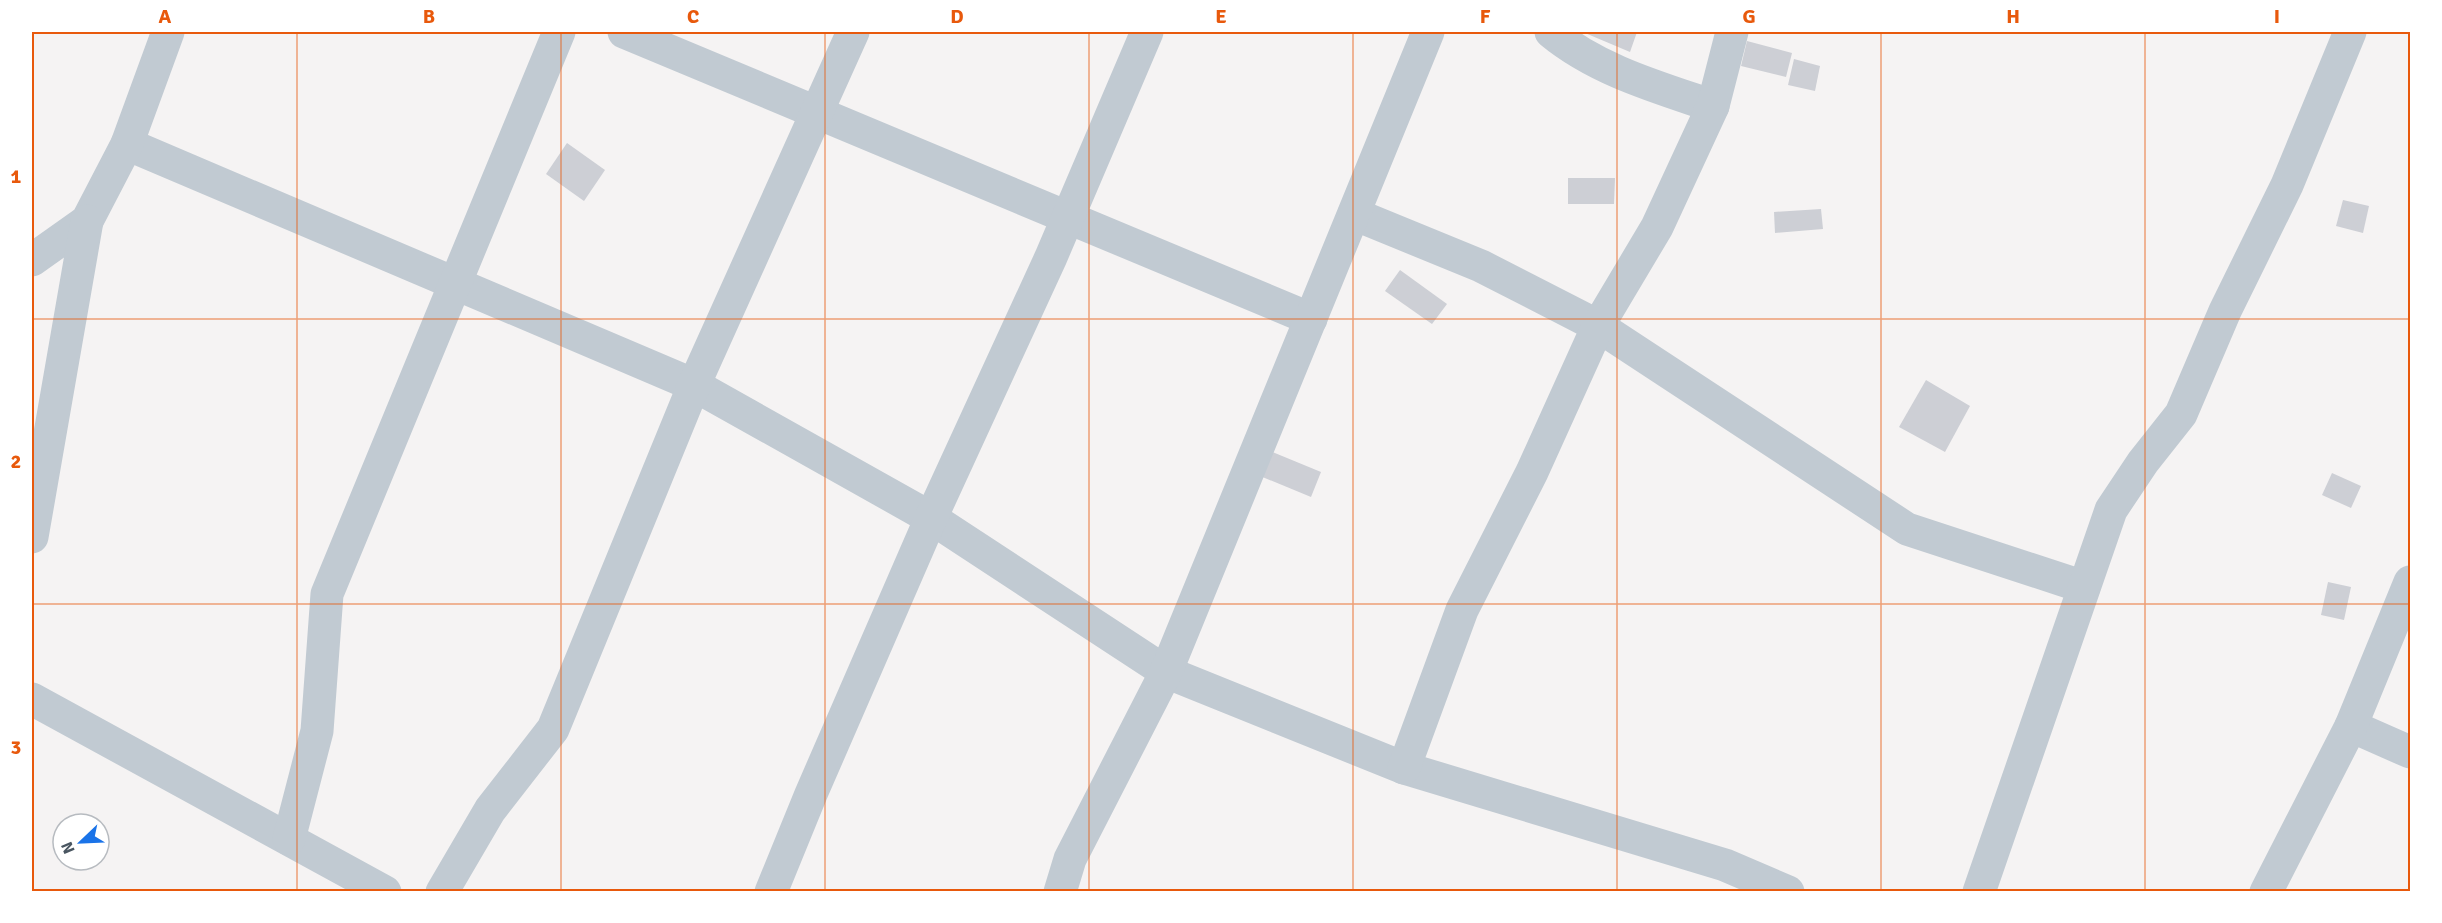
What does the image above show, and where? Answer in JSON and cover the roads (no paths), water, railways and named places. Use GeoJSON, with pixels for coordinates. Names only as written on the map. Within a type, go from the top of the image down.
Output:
{"type":"FeatureCollection","features":[{"type":"Feature","properties":{"kind":"street"},"geometry":{"type":"LineString","coordinates":[[32,537],[87,221],[127,144],[168,32]]}},
{"type":"Feature","properties":{"kind":"street"},"geometry":{"type":"LineString","coordinates":[[289,839],[317,730],[327,594],[559,32]]}},
{"type":"Feature","properties":{"kind":"street"},"geometry":{"type":"LineString","coordinates":[[624,32],[1311,319]]}},
{"type":"Feature","properties":{"kind":"street"},"geometry":{"type":"LineString","coordinates":[[442,891],[490,810],[553,729],[694,385],[852,32]]}},
{"type":"Feature","properties":{"kind":"street"},"geometry":{"type":"LineString","coordinates":[[771,891],[931,518],[1069,216],[1147,32]]}},
{"type":"Feature","properties":{"kind":"street"},"geometry":{"type":"LineString","coordinates":[[1060,891],[1070,859],[1166,672],[1428,32]]}},
{"type":"Feature","properties":{"kind":"street"},"geometry":{"type":"LineString","coordinates":[[1551,32],[1566,44],[1637,81],[1713,106]]}},
{"type":"Feature","properties":{"kind":"street"},"geometry":{"type":"LineString","coordinates":[[1404,768],[1462,609],[1532,472],[1598,326],[1657,227],[1713,106],[1732,32]]}},
{"type":"Feature","properties":{"kind":"street"},"geometry":{"type":"LineString","coordinates":[[1979,891],[2111,510],[2143,462],[2181,414],[2225,311],[2287,185],[2350,32]]}},
{"type":"Feature","properties":{"kind":"street"},"geometry":{"type":"LineString","coordinates":[[127,144],[694,385],[931,518],[1166,672],[1404,768],[1725,865],[1788,891]]}},
{"type":"Feature","properties":{"kind":"street"},"geometry":{"type":"LineString","coordinates":[[1354,214],[1480,266],[1598,326],[1907,528],[2084,587]]}},
{"type":"Feature","properties":{"kind":"street"},"geometry":{"type":"LineString","coordinates":[[32,260],[87,221]]}},
{"type":"Feature","properties":{"kind":"street"},"geometry":{"type":"LineString","coordinates":[[2266,891],[2351,726],[2410,582]]}},
{"type":"Feature","properties":{"kind":"street"},"geometry":{"type":"LineString","coordinates":[[32,699],[385,891]]}},
{"type":"Feature","properties":{"kind":"street"},"geometry":{"type":"LineString","coordinates":[[2351,726],[2410,752]]}}]}
